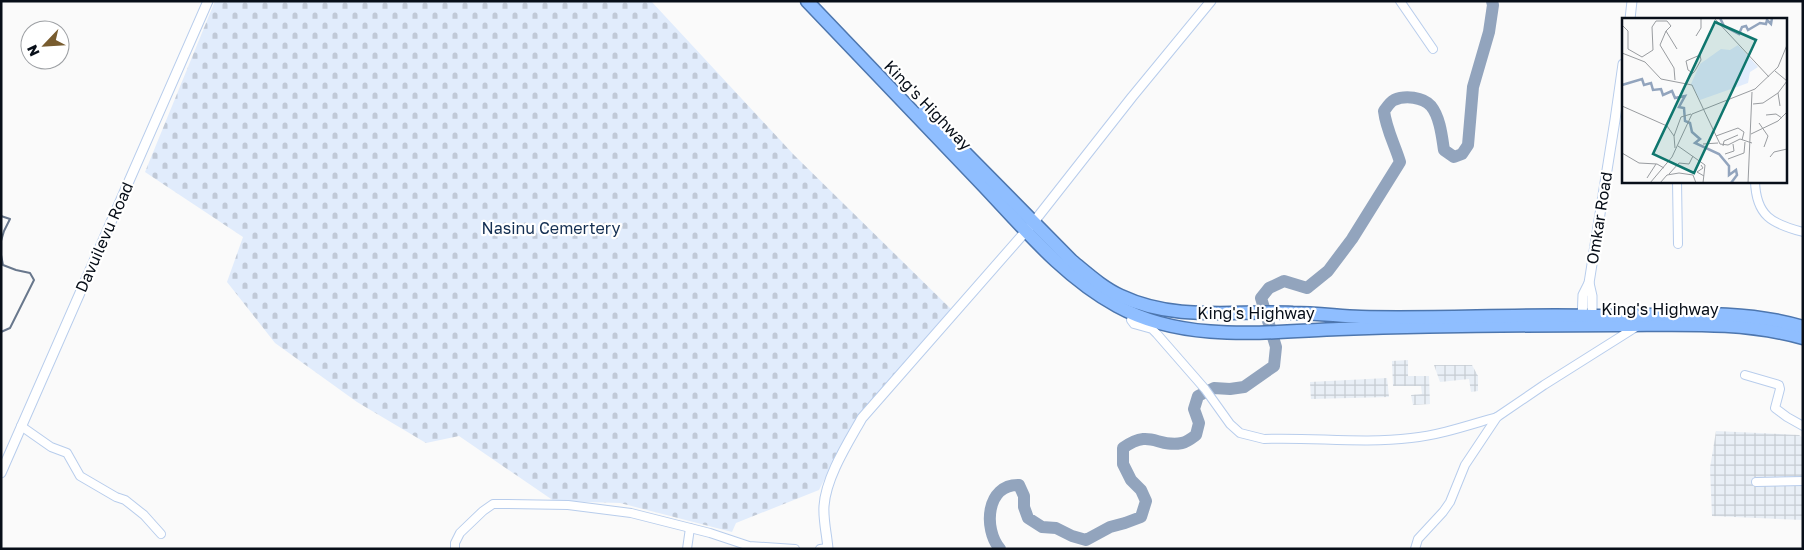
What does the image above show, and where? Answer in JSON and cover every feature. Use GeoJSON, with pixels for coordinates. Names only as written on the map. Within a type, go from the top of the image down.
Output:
{"type":"FeatureCollection","features":[{"type":"Feature","properties":{"kind":"highway","name":"King's Highway"},"geometry":{"type":"LineString","coordinates":[[807,1],[1030,227],[1096,282],[1122,296],[1158,308],[1201,314],[1290,312],[1361,316],[1587,320],[1639,325],[1735,326],[1785,333],[1803,338]]}},
{"type":"Feature","properties":{"kind":"highway","name":"King's Highway"},"geometry":{"type":"LineString","coordinates":[[818,1],[1030,227],[1065,270],[1090,289],[1133,314],[1153,322],[1198,331],[1252,333],[1587,320],[1683,313],[1734,315],[1786,322],[1803,327]]}},
{"type":"Feature","properties":{"kind":"street","name":"Davuilevu Road"},"geometry":{"type":"LineString","coordinates":[[1,473],[208,1]]}},
{"type":"Feature","properties":{"kind":"street"},"geometry":{"type":"LineString","coordinates":[[825,548],[824,506],[830,481],[844,450],[862,418],[1030,227],[1210,1]]}},
{"type":"Feature","properties":{"kind":"street"},"geometry":{"type":"LineString","coordinates":[[1400,1],[1433,49]]}},
{"type":"Feature","properties":{"kind":"street"},"geometry":{"type":"LineString","coordinates":[[1630,18],[1632,1]]}},
{"type":"Feature","properties":{"kind":"street","name":"Omkar Road"},"geometry":{"type":"LineString","coordinates":[[1587,320],[1584,295],[1588,282],[1620,100],[1622,76]]}},
{"type":"Feature","properties":{"kind":"street"},"geometry":{"type":"LineString","coordinates":[[1677,182],[1678,244]]}},
{"type":"Feature","properties":{"kind":"street"},"geometry":{"type":"LineString","coordinates":[[1755,182],[1759,208],[1769,218],[1783,226],[1803,232]]}},
{"type":"Feature","properties":{"kind":"street"},"geometry":{"type":"LineString","coordinates":[[1133,314],[1131,320],[1134,324],[1152,329],[1205,390],[1230,424],[1240,433],[1264,438],[1410,439],[1435,435],[1497,417],[1639,325]]}},
{"type":"Feature","properties":{"kind":"street"},"geometry":{"type":"LineString","coordinates":[[1745,375],[1779,386],[1776,408],[1803,426]]}},
{"type":"Feature","properties":{"kind":"street"},"geometry":{"type":"LineString","coordinates":[[1415,549],[1418,539],[1438,519],[1446,507],[1465,465],[1497,417]]}},
{"type":"Feature","properties":{"kind":"street"},"geometry":{"type":"LineString","coordinates":[[21,426],[51,447],[67,454],[80,476],[116,497],[125,500],[144,515],[161,534]]}},
{"type":"Feature","properties":{"kind":"street"},"geometry":{"type":"LineString","coordinates":[[1756,482],[1803,481]]}},
{"type":"Feature","properties":{"kind":"street"},"geometry":{"type":"LineString","coordinates":[[455,549],[455,543],[460,533],[493,504],[568,505],[631,513],[749,546],[795,549]]}},
{"type":"Feature","properties":{"kind":"street"},"geometry":{"type":"LineString","coordinates":[[687,549],[690,528]]}},
{"type":"Feature","properties":{"kind":"shaded area"},"geometry":{"type":"Polygon","coordinates":[[[1408,360],[1408,376],[1429,376],[1430,404],[1413,405],[1411,395],[1422,394],[1421,386],[1393,386],[1392,361],[1408,360]]]}},
{"type":"Feature","properties":{"kind":"shaded area"},"geometry":{"type":"Polygon","coordinates":[[[1434,365],[1472,365],[1478,376],[1478,391],[1471,392],[1469,379],[1440,382],[1434,365]]]}},
{"type":"Feature","properties":{"kind":"shaded area"},"geometry":{"type":"Polygon","coordinates":[[[1387,378],[1389,397],[1311,399],[1310,382],[1387,378]]]}},
{"type":"Feature","properties":{"kind":"shaded area"},"geometry":{"type":"Polygon","coordinates":[[[1716,431],[1799,435],[1803,438],[1803,520],[1712,516],[1710,468],[1716,431]]]}},
{"type":"Feature","properties":{"kind":"green space","name":"Nasinu Cemertery"},"geometry":{"type":"Polygon","coordinates":[[[215,1],[651,1],[794,155],[952,310],[852,425],[819,490],[736,523],[732,532],[620,503],[554,501],[459,436],[426,443],[357,402],[275,343],[227,282],[243,237],[145,172],[215,1]]]}},
{"type":"Feature","properties":{"kind":"waterway"},"geometry":{"type":"LineString","coordinates":[[1000,549],[991,530],[991,509],[994,500],[1000,492],[1008,487],[1019,485],[1024,496],[1024,507],[1028,518],[1042,527],[1056,528],[1086,540],[1110,527],[1141,517],[1146,501],[1141,490],[1131,480],[1123,464],[1123,448],[1140,439],[1173,444],[1188,441],[1196,435],[1199,423],[1194,409],[1198,396],[1214,388],[1230,389],[1244,387],[1274,366],[1276,347],[1261,298],[1269,288],[1284,281],[1307,288],[1328,271],[1352,239],[1400,162],[1385,118],[1384,111],[1390,103],[1398,98],[1408,97],[1428,103],[1439,121],[1444,150],[1454,157],[1462,154],[1468,145],[1473,87],[1489,32],[1492,1]]}},
{"type":"Feature","properties":{"kind":"waterway"},"geometry":{"type":"LineString","coordinates":[[1,216],[10,219],[1,241]]}},
{"type":"Feature","properties":{"kind":"waterway"},"geometry":{"type":"LineString","coordinates":[[1,255],[3,265],[30,273],[34,280],[10,328],[1,332]]}}]}
